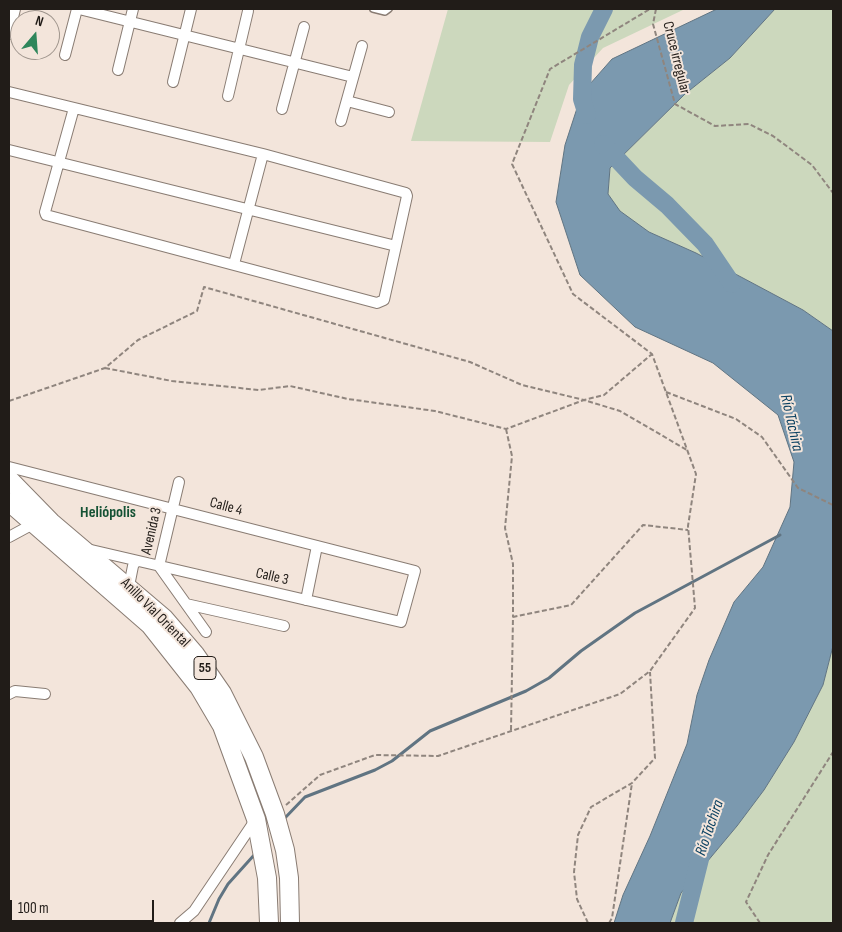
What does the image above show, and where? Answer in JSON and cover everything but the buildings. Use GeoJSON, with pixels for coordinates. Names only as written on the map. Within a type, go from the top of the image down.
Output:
{"type":"FeatureCollection","features":[{"type":"Feature","properties":{"kind":"highway","name":"Anillo Vial Oriental"},"geometry":{"type":"LineString","coordinates":[[9,480],[15,497],[33,524],[150,625],[179,660],[222,726],[256,819],[267,878],[269,923]]}},
{"type":"Feature","properties":{"kind":"highway","name":"Anillo Vial Oriental"},"geometry":{"type":"LineString","coordinates":[[15,497],[84,548],[164,618],[195,654],[222,694],[254,757],[275,814],[285,850],[289,878],[290,923]]}},
{"type":"Feature","properties":{"kind":"street"},"geometry":{"type":"LineString","coordinates":[[9,34],[15,9]]}},
{"type":"Feature","properties":{"kind":"street"},"geometry":{"type":"LineString","coordinates":[[65,55],[78,9],[353,77]]}},
{"type":"Feature","properties":{"kind":"street"},"geometry":{"type":"LineString","coordinates":[[118,70],[133,9]]}},
{"type":"Feature","properties":{"kind":"street"},"geometry":{"type":"LineString","coordinates":[[173,82],[191,9]]}},
{"type":"Feature","properties":{"kind":"street"},"geometry":{"type":"LineString","coordinates":[[228,96],[248,11]]}},
{"type":"Feature","properties":{"kind":"street"},"geometry":{"type":"LineString","coordinates":[[282,109],[304,27]]}},
{"type":"Feature","properties":{"kind":"street"},"geometry":{"type":"LineString","coordinates":[[341,121],[362,46]]}},
{"type":"Feature","properties":{"kind":"street"},"geometry":{"type":"LineString","coordinates":[[9,92],[263,154],[406,192],[407,196],[384,300],[378,303],[46,215],[45,212],[74,108]]}},
{"type":"Feature","properties":{"kind":"street"},"geometry":{"type":"LineString","coordinates":[[346,101],[389,112]]}},
{"type":"Feature","properties":{"kind":"street"},"geometry":{"type":"LineString","coordinates":[[9,150],[396,246]]}},
{"type":"Feature","properties":{"kind":"street"},"geometry":{"type":"LineString","coordinates":[[234,264],[263,154]]}},
{"type":"Feature","properties":{"kind":"street","name":"Calle 4"},"geometry":{"type":"LineString","coordinates":[[9,467],[415,570],[401,622]]}},
{"type":"Feature","properties":{"kind":"street"},"geometry":{"type":"LineString","coordinates":[[15,497],[30,473]]}},
{"type":"Feature","properties":{"kind":"street","name":"Avenida 3"},"geometry":{"type":"LineString","coordinates":[[179,482],[159,566],[206,632]]}},
{"type":"Feature","properties":{"kind":"street"},"geometry":{"type":"LineString","coordinates":[[9,537],[33,524]]}},
{"type":"Feature","properties":{"kind":"street"},"geometry":{"type":"LineString","coordinates":[[306,600],[317,546]]}},
{"type":"Feature","properties":{"kind":"street","name":"Calle 3"},"geometry":{"type":"LineString","coordinates":[[84,548],[401,622]]}},
{"type":"Feature","properties":{"kind":"street"},"geometry":{"type":"LineString","coordinates":[[129,586],[133,566],[136,561]]}},
{"type":"Feature","properties":{"kind":"street"},"geometry":{"type":"LineString","coordinates":[[186,604],[284,626]]}},
{"type":"Feature","properties":{"kind":"street"},"geometry":{"type":"LineString","coordinates":[[9,694],[15,690],[45,694]]}},
{"type":"Feature","properties":{"kind":"street"},"geometry":{"type":"LineString","coordinates":[[180,923],[194,911],[256,819]]}},
{"type":"Feature","properties":{"kind":"lane"},"geometry":{"type":"LineString","coordinates":[[373,9],[385,12],[389,9]]}},
{"type":"Feature","properties":{"kind":"path"},"geometry":{"type":"LineString","coordinates":[[275,814],[320,775],[375,755],[438,756],[620,694],[650,671],[695,608],[688,530],[696,474],[652,354],[573,294],[512,164],[550,69],[650,9]]}},
{"type":"Feature","properties":{"kind":"path","name":"Cruce irregular"},"geometry":{"type":"LineString","coordinates":[[656,9],[652,24],[675,104],[715,126],[749,124],[773,136],[812,165],[833,194]]}},
{"type":"Feature","properties":{"kind":"path"},"geometry":{"type":"LineString","coordinates":[[9,401],[105,368],[138,340],[197,312],[204,287],[470,362],[522,385],[620,411],[687,451]]}},
{"type":"Feature","properties":{"kind":"path"},"geometry":{"type":"LineString","coordinates":[[105,368],[172,381],[259,390],[290,386],[348,399],[435,411],[506,429],[584,400],[604,395],[652,354]]}},
{"type":"Feature","properties":{"kind":"path"},"geometry":{"type":"LineString","coordinates":[[666,392],[736,419],[762,437],[798,488],[833,505]]}},
{"type":"Feature","properties":{"kind":"path"},"geometry":{"type":"LineString","coordinates":[[506,429],[512,456],[505,528],[513,564],[511,731]]}},
{"type":"Feature","properties":{"kind":"path"},"geometry":{"type":"LineString","coordinates":[[513,617],[571,605],[643,525],[688,530]]}},
{"type":"Feature","properties":{"kind":"path"},"geometry":{"type":"LineString","coordinates":[[588,923],[577,899],[574,872],[578,835],[591,807],[632,783],[655,758],[650,671]]}},
{"type":"Feature","properties":{"kind":"path"},"geometry":{"type":"LineString","coordinates":[[760,923],[746,902],[768,855],[833,752]]}},
{"type":"Feature","properties":{"kind":"path"},"geometry":{"type":"LineString","coordinates":[[609,923],[612,918],[632,783]]}},
{"type":"Feature","properties":{"kind":"green space"},"geometry":{"type":"Polygon","coordinates":[[[448,9],[685,9],[603,48],[569,85],[550,142],[411,141],[448,9]]]}},
{"type":"Feature","properties":{"kind":"green space"},"geometry":{"type":"Polygon","coordinates":[[[775,9],[833,9],[833,331],[803,310],[696,253],[649,232],[619,211],[608,194],[610,168],[685,94],[730,58],[775,9]]]}},
{"type":"Feature","properties":{"kind":"green space"},"geometry":{"type":"Polygon","coordinates":[[[833,646],[833,923],[670,923],[681,893],[737,826],[764,790],[794,742],[823,685],[833,646]]]}},
{"type":"Feature","properties":{"kind":"water"},"geometry":{"type":"Polygon","coordinates":[[[717,9],[775,9],[730,58],[685,94],[610,168],[608,194],[620,211],[649,232],[696,253],[803,310],[833,331],[833,646],[823,685],[794,742],[764,790],[737,826],[681,893],[670,923],[614,923],[623,895],[650,836],[687,744],[697,695],[709,660],[734,602],[763,567],[790,507],[794,462],[778,415],[713,363],[635,327],[580,275],[556,202],[565,145],[582,93],[612,59],[717,9]]]}},
{"type":"Feature","properties":{"kind":"waterway","name":"Río Táchira"},"geometry":{"type":"LineString","coordinates":[[587,115],[582,99],[583,65],[590,37],[604,9]]}},
{"type":"Feature","properties":{"kind":"waterway","name":"Río Táchira"},"geometry":{"type":"LineString","coordinates":[[603,144],[635,178],[667,205],[705,244],[732,284]]}},
{"type":"Feature","properties":{"kind":"waterway"},"geometry":{"type":"LineString","coordinates":[[283,820],[305,797],[375,770],[392,761],[430,731],[526,691],[549,678],[581,651],[635,613],[780,535]]}},
{"type":"Feature","properties":{"kind":"waterway"},"geometry":{"type":"LineString","coordinates":[[209,923],[219,899],[228,884],[255,854]]}},
{"type":"Feature","properties":{"kind":"waterway","name":"Río Táchira"},"geometry":{"type":"LineString","coordinates":[[684,923],[701,855]]}},
{"type":"Feature","properties":{"kind":"district","name":"Heliópolis"},"geometry":{"type":"Point","coordinates":[108,513]}}]}
